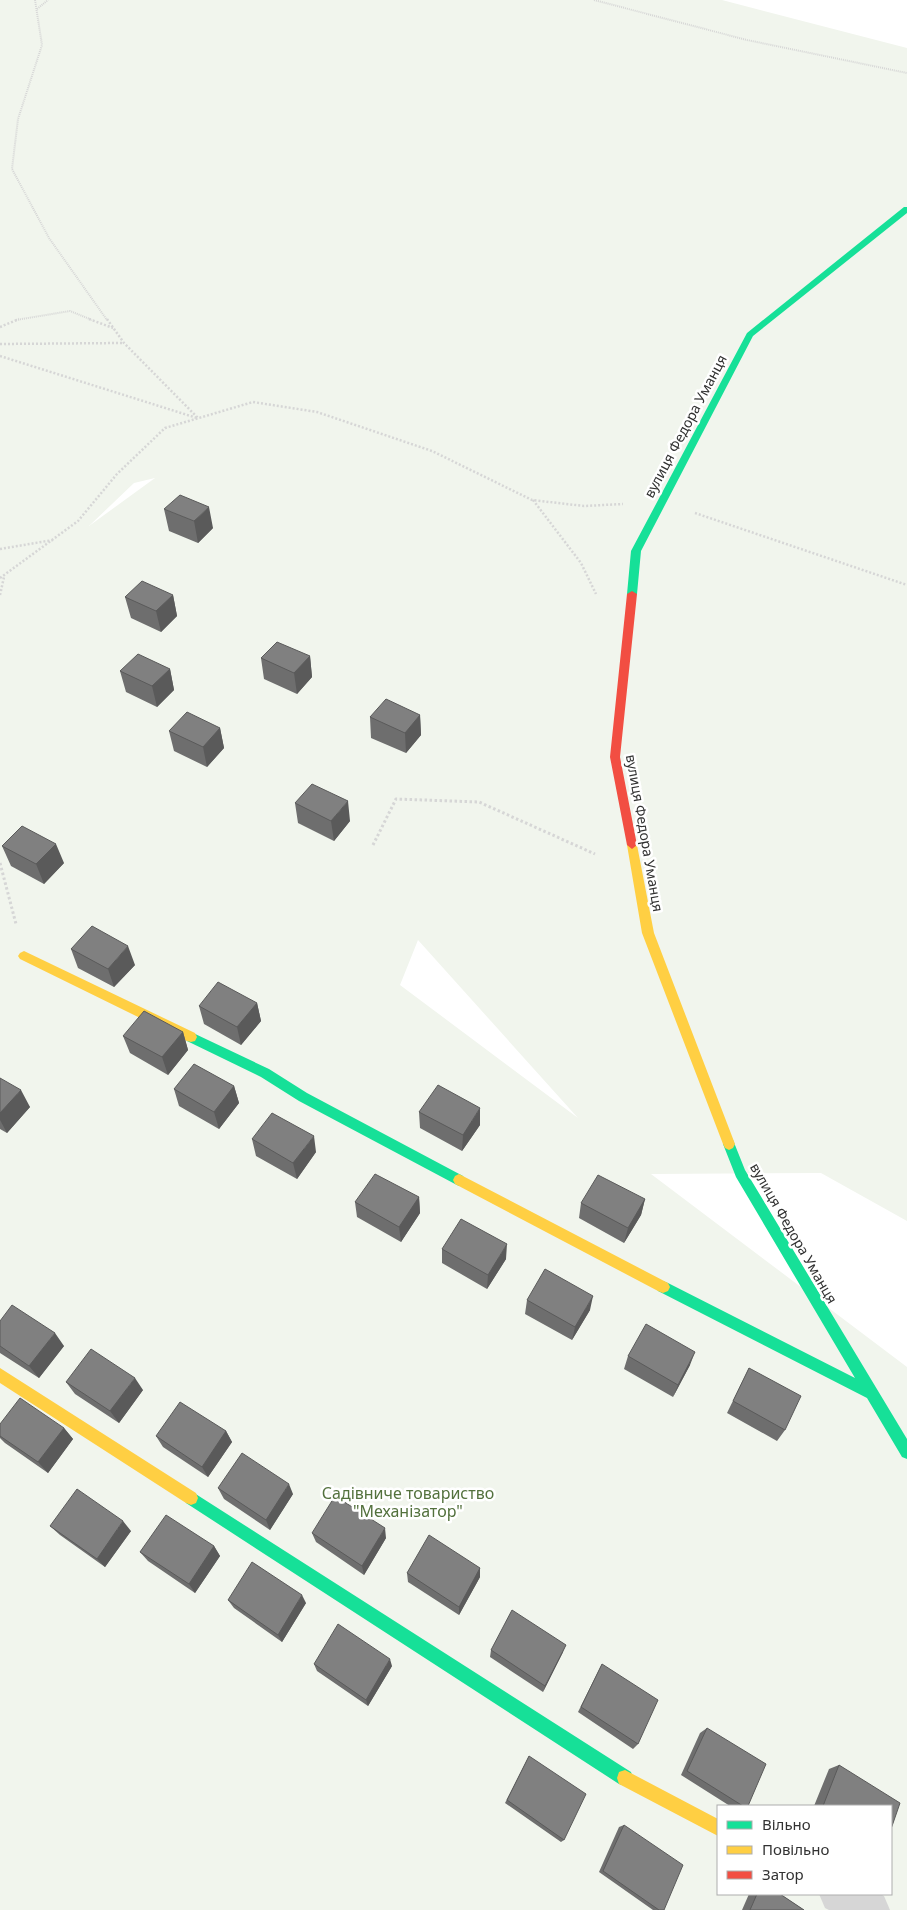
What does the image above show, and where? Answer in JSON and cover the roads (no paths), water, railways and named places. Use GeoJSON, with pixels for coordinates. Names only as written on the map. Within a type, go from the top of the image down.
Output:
{"type":"FeatureCollection","features":[{"type":"Feature","properties":{"kind":"street","name":"вулиця Федора Уманця"},"geometry":{"type":"LineString","coordinates":[[907,209],[750,335],[636,550],[615,757],[648,933],[740,1173],[907,1452]]}},
{"type":"Feature","properties":{"kind":"street"},"geometry":{"type":"LineString","coordinates":[[24,956],[265,1073],[303,1097],[535,1221],[871,1393]]}},
{"type":"Feature","properties":{"kind":"street"},"geometry":{"type":"LineString","coordinates":[[0,1375],[621,1776],[717,1827]]}},
{"type":"Feature","properties":{"kind":"street"},"geometry":{"type":"LineString","coordinates":[[842,1895],[870,1910]]}},
{"type":"Feature","properties":{"kind":"park label","name":"Садівниче товариство \"Механізатор\""},"geometry":{"type":"Point","coordinates":[408,1502]}}]}
